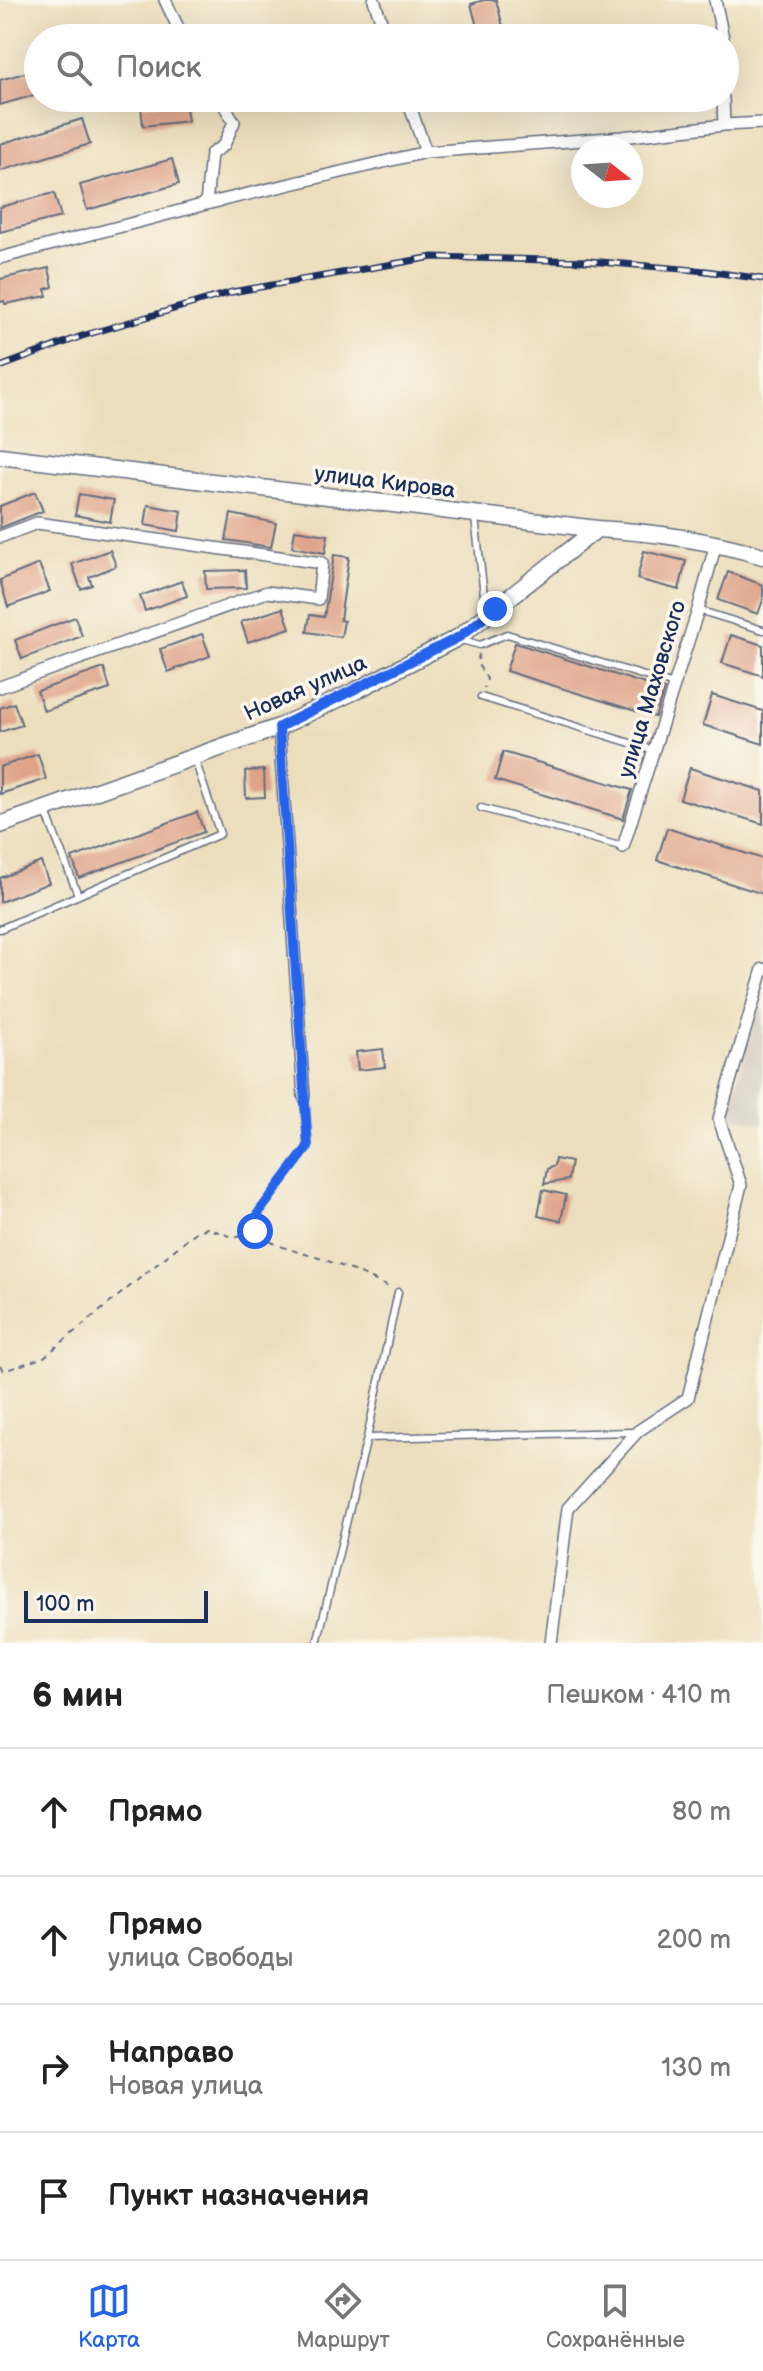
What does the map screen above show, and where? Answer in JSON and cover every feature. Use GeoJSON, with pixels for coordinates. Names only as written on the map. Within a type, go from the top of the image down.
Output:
{"type":"FeatureCollection","features":[{"type":"Feature","properties":{"kind":"main road","name":"улица Кирова"},"geometry":{"type":"LineString","coordinates":[[0,456],[597,529],[658,532],[763,556]]}},
{"type":"Feature","properties":{"kind":"main road","name":"Новая улица"},"geometry":{"type":"LineString","coordinates":[[0,825],[279,727],[459,637],[597,529]]}},
{"type":"Feature","properties":{"kind":"street"},"geometry":{"type":"LineString","coordinates":[[165,0],[176,24]]}},
{"type":"Feature","properties":{"kind":"street"},"geometry":{"type":"LineString","coordinates":[[374,0],[382,24]]}},
{"type":"Feature","properties":{"kind":"street"},"geometry":{"type":"LineString","coordinates":[[715,0],[720,24]]}},
{"type":"Feature","properties":{"kind":"street"},"geometry":{"type":"LineString","coordinates":[[206,204],[211,154],[224,145],[234,122],[228,112]]}},
{"type":"Feature","properties":{"kind":"street"},"geometry":{"type":"LineString","coordinates":[[412,112],[426,152]]}},
{"type":"Feature","properties":{"kind":"street"},"geometry":{"type":"LineString","coordinates":[[724,112],[724,125]]}},
{"type":"Feature","properties":{"kind":"street"},"geometry":{"type":"LineString","coordinates":[[0,258],[206,204],[426,152],[763,123]]}},
{"type":"Feature","properties":{"kind":"street"},"geometry":{"type":"LineString","coordinates":[[0,537],[37,523],[322,563],[318,599],[267,592],[0,687]]}},
{"type":"Feature","properties":{"kind":"street","name":"улица Маховского"},"geometry":{"type":"LineString","coordinates":[[623,847],[716,543]]}},
{"type":"Feature","properties":{"kind":"street"},"geometry":{"type":"LineString","coordinates":[[279,727],[304,1097]]}},
{"type":"Feature","properties":{"kind":"street"},"geometry":{"type":"LineString","coordinates":[[551,1643],[568,1508],[638,1431],[688,1398],[741,1185],[719,1119],[763,969]]}},
{"type":"Feature","properties":{"kind":"lane"},"geometry":{"type":"LineString","coordinates":[[475,514],[484,595],[495,609]]}},
{"type":"Feature","properties":{"kind":"lane"},"geometry":{"type":"LineString","coordinates":[[698,610],[763,630]]}},
{"type":"Feature","properties":{"kind":"lane"},"geometry":{"type":"LineString","coordinates":[[459,637],[462,642],[480,645],[507,634],[674,685]]}},
{"type":"Feature","properties":{"kind":"lane"},"geometry":{"type":"LineString","coordinates":[[481,697],[653,750]]}},
{"type":"Feature","properties":{"kind":"lane"},"geometry":{"type":"LineString","coordinates":[[0,929],[220,834],[194,757]]}},
{"type":"Feature","properties":{"kind":"lane"},"geometry":{"type":"LineString","coordinates":[[481,808],[623,847]]}},
{"type":"Feature","properties":{"kind":"lane"},"geometry":{"type":"LineString","coordinates":[[44,809],[78,895]]}},
{"type":"Feature","properties":{"kind":"lane"},"geometry":{"type":"LineString","coordinates":[[317,1643],[367,1438],[398,1292]]}},
{"type":"Feature","properties":{"kind":"lane"},"geometry":{"type":"LineString","coordinates":[[367,1438],[638,1431]]}},
{"type":"Feature","properties":{"kind":"path"},"geometry":{"type":"LineString","coordinates":[[480,645],[477,663],[487,679],[481,697]]}},
{"type":"Feature","properties":{"kind":"path"},"geometry":{"type":"LineString","coordinates":[[255,1231],[259,1212],[308,1147],[304,1097]]}},
{"type":"Feature","properties":{"kind":"path"},"geometry":{"type":"LineString","coordinates":[[0,1366],[4,1371],[44,1357],[196,1232],[207,1228],[235,1238],[255,1231]]}},
{"type":"Feature","properties":{"kind":"path"},"geometry":{"type":"LineString","coordinates":[[255,1231],[293,1252],[351,1270],[398,1292]]}},
{"type":"Feature","properties":{"kind":"shaded area"},"geometry":{"type":"Polygon","coordinates":[[[763,992],[763,1124],[728,1115],[763,992]]]}},
{"type":"Feature","properties":{"kind":"building"},"geometry":{"type":"Polygon","coordinates":[[[496,0],[502,24],[476,24],[471,4],[496,0]]]}},
{"type":"Feature","properties":{"kind":"building"},"geometry":{"type":"Polygon","coordinates":[[[24,73],[24,98],[0,105],[0,80],[24,73]]]}},
{"type":"Feature","properties":{"kind":"building"},"geometry":{"type":"Polygon","coordinates":[[[142,112],[187,112],[188,121],[143,126],[142,112]]]}},
{"type":"Feature","properties":{"kind":"building"},"geometry":{"type":"Polygon","coordinates":[[[82,119],[90,144],[0,171],[0,144],[82,119]]]}},
{"type":"Feature","properties":{"kind":"building"},"geometry":{"type":"Polygon","coordinates":[[[172,159],[179,184],[87,210],[80,185],[172,159]]]}},
{"type":"Feature","properties":{"kind":"building"},"geometry":{"type":"Polygon","coordinates":[[[54,193],[61,217],[0,232],[0,207],[54,193]]]}},
{"type":"Feature","properties":{"kind":"building"},"geometry":{"type":"Polygon","coordinates":[[[49,268],[53,287],[45,289],[47,296],[5,304],[4,301],[0,302],[0,279],[49,268]]]}},
{"type":"Feature","properties":{"kind":"building"},"geometry":{"type":"Polygon","coordinates":[[[35,492],[43,511],[0,528],[0,506],[35,492]]]}},
{"type":"Feature","properties":{"kind":"building"},"geometry":{"type":"Polygon","coordinates":[[[79,494],[114,500],[110,522],[75,515],[79,494]]]}},
{"type":"Feature","properties":{"kind":"building"},"geometry":{"type":"Polygon","coordinates":[[[148,505],[182,511],[179,531],[145,525],[148,505]]]}},
{"type":"Feature","properties":{"kind":"building"},"geometry":{"type":"Polygon","coordinates":[[[231,514],[276,523],[271,547],[226,540],[231,514]]]}},
{"type":"Feature","properties":{"kind":"building"},"geometry":{"type":"Polygon","coordinates":[[[295,530],[328,535],[325,553],[292,547],[295,530]]]}},
{"type":"Feature","properties":{"kind":"building"},"geometry":{"type":"Polygon","coordinates":[[[110,550],[116,566],[89,577],[92,585],[81,589],[72,564],[110,550]]]}},
{"type":"Feature","properties":{"kind":"building"},"geometry":{"type":"Polygon","coordinates":[[[644,551],[686,561],[679,590],[637,579],[644,551]]]}},
{"type":"Feature","properties":{"kind":"building"},"geometry":{"type":"Polygon","coordinates":[[[334,555],[349,557],[340,620],[344,621],[341,637],[307,632],[310,615],[324,617],[334,555]]]}},
{"type":"Feature","properties":{"kind":"building"},"geometry":{"type":"Polygon","coordinates":[[[39,564],[50,591],[8,607],[0,580],[39,564]]]}},
{"type":"Feature","properties":{"kind":"building"},"geometry":{"type":"Polygon","coordinates":[[[245,570],[246,588],[206,589],[205,571],[245,570]]]}},
{"type":"Feature","properties":{"kind":"building"},"geometry":{"type":"Polygon","coordinates":[[[728,572],[763,585],[763,600],[758,614],[718,600],[728,572]]]}},
{"type":"Feature","properties":{"kind":"building"},"geometry":{"type":"Polygon","coordinates":[[[182,581],[187,596],[145,611],[140,596],[182,581]]]}},
{"type":"Feature","properties":{"kind":"building"},"geometry":{"type":"Polygon","coordinates":[[[283,608],[290,628],[248,642],[241,622],[283,608]]]}},
{"type":"Feature","properties":{"kind":"building"},"geometry":{"type":"Polygon","coordinates":[[[75,617],[82,636],[22,659],[15,640],[75,617]]]}},
{"type":"Feature","properties":{"kind":"building"},"geometry":{"type":"Polygon","coordinates":[[[202,634],[210,656],[168,672],[160,649],[202,634]]]}},
{"type":"Feature","properties":{"kind":"building"},"geometry":{"type":"Polygon","coordinates":[[[731,635],[763,645],[763,676],[722,663],[731,635]]]}},
{"type":"Feature","properties":{"kind":"building"},"geometry":{"type":"Polygon","coordinates":[[[515,643],[664,690],[655,717],[506,671],[515,643]]]}},
{"type":"Feature","properties":{"kind":"building"},"geometry":{"type":"Polygon","coordinates":[[[104,668],[110,689],[44,711],[37,691],[104,668]]]}},
{"type":"Feature","properties":{"kind":"building"},"geometry":{"type":"Polygon","coordinates":[[[712,695],[763,711],[763,744],[703,725],[712,695]]]}},
{"type":"Feature","properties":{"kind":"building"},"geometry":{"type":"Polygon","coordinates":[[[14,703],[22,725],[0,732],[0,708],[14,703]]]}},
{"type":"Feature","properties":{"kind":"building"},"geometry":{"type":"Polygon","coordinates":[[[503,752],[632,790],[623,819],[495,780],[503,752]]]}},
{"type":"Feature","properties":{"kind":"building"},"geometry":{"type":"Polygon","coordinates":[[[38,754],[46,779],[0,794],[0,767],[38,754]]]}},
{"type":"Feature","properties":{"kind":"building"},"geometry":{"type":"Polygon","coordinates":[[[690,768],[763,791],[763,824],[680,799],[690,768]]]}},
{"type":"Feature","properties":{"kind":"building"},"geometry":{"type":"Polygon","coordinates":[[[264,770],[265,797],[246,798],[245,771],[264,770]]]}},
{"type":"Feature","properties":{"kind":"building"},"geometry":{"type":"Polygon","coordinates":[[[197,812],[204,832],[79,878],[72,858],[197,812]]]}},
{"type":"Feature","properties":{"kind":"building"},"geometry":{"type":"Polygon","coordinates":[[[667,828],[763,859],[763,894],[657,860],[667,828]]]}},
{"type":"Feature","properties":{"kind":"building"},"geometry":{"type":"Polygon","coordinates":[[[41,862],[49,883],[0,902],[0,878],[41,862]]]}},
{"type":"Feature","properties":{"kind":"building"},"geometry":{"type":"Polygon","coordinates":[[[383,1049],[385,1067],[358,1070],[356,1052],[383,1049]]]}},
{"type":"Feature","properties":{"kind":"building"},"geometry":{"type":"Polygon","coordinates":[[[555,1159],[571,1162],[568,1180],[544,1184],[547,1169],[554,1166],[555,1159]]]}},
{"type":"Feature","properties":{"kind":"building"},"geometry":{"type":"Polygon","coordinates":[[[543,1190],[566,1195],[561,1221],[538,1216],[543,1190]]]}},
{"type":"Feature","properties":{"kind":"railway"},"geometry":{"type":"LineString","coordinates":[[0,367],[82,336],[232,292],[433,257],[589,261],[763,279]]}},
{"type":"Feature","properties":{"kind":"route"},"geometry":{"type":"LineString","coordinates":[[255,1231],[259,1212],[308,1147],[279,727],[459,637],[495,609]]}}]}
